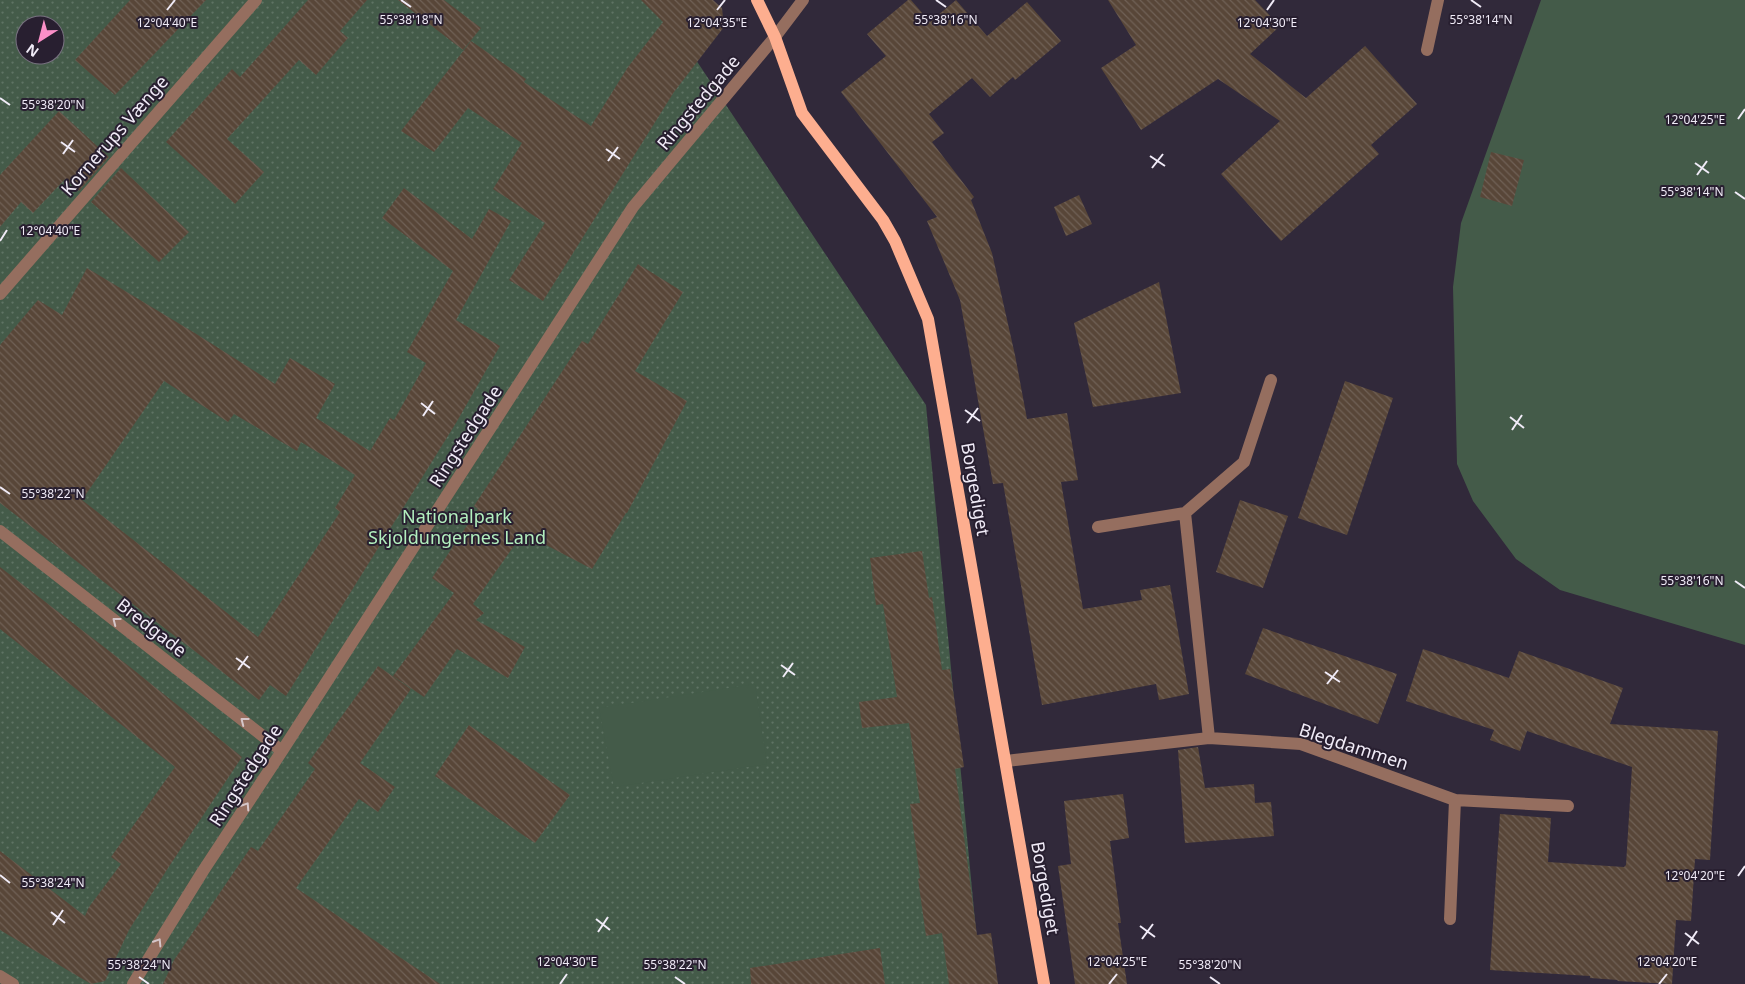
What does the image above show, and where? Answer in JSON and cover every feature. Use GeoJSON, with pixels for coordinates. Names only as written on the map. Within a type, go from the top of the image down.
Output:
{"type":"FeatureCollection","features":[{"type":"Feature","properties":{"kind":"main road","name":"Borgediget"},"geometry":{"type":"LineString","coordinates":[[757,0],[775,37],[802,113],[883,220],[895,242],[928,319],[1044,984]]}},
{"type":"Feature","properties":{"kind":"street","name":"Kornerups Vænge"},"geometry":{"type":"LineString","coordinates":[[0,294],[256,0]]}},
{"type":"Feature","properties":{"kind":"street","name":"Ringstedgade"},"geometry":{"type":"LineString","coordinates":[[133,984],[203,870],[282,751],[633,207],[775,37],[803,0]]}},
{"type":"Feature","properties":{"kind":"street"},"geometry":{"type":"LineString","coordinates":[[1427,50],[1438,0]]}},
{"type":"Feature","properties":{"kind":"street"},"geometry":{"type":"LineString","coordinates":[[1098,527],[1185,513],[1244,462],[1271,380]]}},
{"type":"Feature","properties":{"kind":"street"},"geometry":{"type":"LineString","coordinates":[[1185,513],[1209,738]]}},
{"type":"Feature","properties":{"kind":"street","name":"Bredgade"},"geometry":{"type":"LineString","coordinates":[[0,530],[282,751]]}},
{"type":"Feature","properties":{"kind":"street","name":"Blegdammen"},"geometry":{"type":"LineString","coordinates":[[1006,761],[1209,738],[1301,744],[1455,800],[1568,806]]}},
{"type":"Feature","properties":{"kind":"street"},"geometry":{"type":"LineString","coordinates":[[1450,919],[1455,800]]}},
{"type":"Feature","properties":{"kind":"street"},"geometry":{"type":"LineString","coordinates":[[0,976],[13,984]]}},
{"type":"Feature","properties":{"kind":"green space","name":"Nationalpark Skjoldungernes Land"},"geometry":{"type":"Polygon","coordinates":[[[0,0],[647,0],[674,27],[926,405],[981,984],[0,984],[0,0]]]}},
{"type":"Feature","properties":{"kind":"green space"},"geometry":{"type":"Polygon","coordinates":[[[1541,0],[1745,0],[1745,645],[1560,590],[1516,559],[1473,501],[1457,464],[1453,287],[1461,223],[1541,0]]]}},
{"type":"Feature","properties":{"kind":"green space"},"geometry":{"type":"Polygon","coordinates":[[[755,684],[767,764],[614,787],[599,708],[755,684]]]}},
{"type":"Feature","properties":{"kind":"building"},"geometry":{"type":"Polygon","coordinates":[[[130,0],[206,0],[115,95],[75,60],[130,0]]]}},
{"type":"Feature","properties":{"kind":"building"},"geometry":{"type":"Polygon","coordinates":[[[308,0],[367,0],[340,31],[348,38],[316,75],[299,60],[227,139],[264,172],[235,204],[166,142],[232,69],[240,77],[308,0]]]}},
{"type":"Feature","properties":{"kind":"building"},"geometry":{"type":"Polygon","coordinates":[[[398,0],[444,0],[481,28],[463,50],[398,0]]]}},
{"type":"Feature","properties":{"kind":"building"},"geometry":{"type":"Polygon","coordinates":[[[641,0],[713,0],[722,8],[724,27],[674,92],[543,301],[509,280],[545,223],[493,189],[522,143],[468,108],[434,152],[401,131],[471,41],[526,79],[524,82],[591,126],[628,67],[663,22],[641,0]]]}},
{"type":"Feature","properties":{"kind":"building"},"geometry":{"type":"Polygon","coordinates":[[[908,0],[911,0],[930,22],[956,0],[987,36],[1027,2],[1061,41],[1015,80],[1013,77],[990,97],[972,78],[929,114],[944,133],[932,142],[974,197],[971,200],[992,253],[1027,419],[1067,413],[1078,480],[1061,482],[1083,609],[1142,600],[1140,590],[1170,585],[1189,694],[1159,700],[1156,684],[1042,705],[1003,483],[993,484],[960,300],[927,221],[937,217],[841,92],[886,56],[867,34],[908,0]]]}},
{"type":"Feature","properties":{"kind":"building"},"geometry":{"type":"Polygon","coordinates":[[[1108,0],[1255,0],[1280,26],[1250,54],[1306,98],[1365,46],[1417,104],[1371,145],[1379,154],[1281,241],[1221,174],[1280,121],[1218,79],[1141,130],[1101,68],[1136,45],[1108,0]]]}},
{"type":"Feature","properties":{"kind":"building"},"geometry":{"type":"Polygon","coordinates":[[[59,111],[109,157],[79,191],[65,179],[33,213],[21,202],[0,227],[0,175],[59,111]]]}},
{"type":"Feature","properties":{"kind":"building"},"geometry":{"type":"Polygon","coordinates":[[[1491,152],[1524,160],[1512,206],[1480,197],[1491,152]]]}},
{"type":"Feature","properties":{"kind":"building"},"geometry":{"type":"Polygon","coordinates":[[[121,168],[189,232],[159,262],[91,202],[121,168]]]}},
{"type":"Feature","properties":{"kind":"building"},"geometry":{"type":"Polygon","coordinates":[[[404,188],[472,239],[489,209],[511,221],[456,320],[500,346],[456,423],[286,696],[270,685],[259,700],[0,503],[0,345],[38,300],[62,315],[87,268],[275,384],[290,358],[335,384],[316,418],[370,451],[390,418],[394,420],[426,363],[407,352],[453,271],[382,218],[404,188]],[[164,381],[82,500],[258,637],[340,512],[335,508],[355,475],[301,442],[297,451],[234,414],[228,422],[164,381]]]}},
{"type":"Feature","properties":{"kind":"building"},"geometry":{"type":"Polygon","coordinates":[[[1079,195],[1092,224],[1066,236],[1054,207],[1079,195]]]}},
{"type":"Feature","properties":{"kind":"building"},"geometry":{"type":"Polygon","coordinates":[[[638,264],[683,292],[635,371],[687,401],[627,513],[592,569],[523,533],[473,604],[484,613],[476,620],[525,647],[508,678],[457,649],[424,697],[393,676],[454,593],[432,578],[478,509],[474,506],[582,341],[588,344],[638,264]]]}},
{"type":"Feature","properties":{"kind":"building"},"geometry":{"type":"Polygon","coordinates":[[[1159,282],[1181,393],[1093,407],[1074,323],[1159,282]]]}},
{"type":"Feature","properties":{"kind":"building"},"geometry":{"type":"Polygon","coordinates":[[[1345,381],[1393,398],[1347,535],[1298,518],[1345,381]]]}},
{"type":"Feature","properties":{"kind":"building"},"geometry":{"type":"Polygon","coordinates":[[[1240,500],[1288,516],[1263,588],[1216,572],[1240,500]]]}},
{"type":"Feature","properties":{"kind":"building"},"geometry":{"type":"Polygon","coordinates":[[[922,551],[929,598],[932,597],[942,670],[950,669],[964,767],[955,769],[977,935],[991,933],[998,984],[949,984],[942,933],[926,936],[910,804],[920,803],[909,723],[862,728],[859,702],[897,697],[883,604],[876,605],[870,558],[922,551]]]}},
{"type":"Feature","properties":{"kind":"building"},"geometry":{"type":"Polygon","coordinates":[[[0,567],[130,667],[242,757],[129,930],[105,981],[91,984],[0,930],[0,851],[85,916],[89,907],[121,864],[111,857],[175,767],[0,629],[0,567]]]}},
{"type":"Feature","properties":{"kind":"building"},"geometry":{"type":"Polygon","coordinates":[[[1263,628],[1397,674],[1378,724],[1245,674],[1263,628]]]}},
{"type":"Feature","properties":{"kind":"building"},"geometry":{"type":"Polygon","coordinates":[[[1423,649],[1509,678],[1519,651],[1623,688],[1610,724],[1718,731],[1710,860],[1695,859],[1691,921],[1676,920],[1672,984],[1617,981],[1590,978],[1590,976],[1490,970],[1500,814],[1551,818],[1548,862],[1624,867],[1626,865],[1632,767],[1527,731],[1520,751],[1490,740],[1494,730],[1406,701],[1423,649]]]}},
{"type":"Feature","properties":{"kind":"building"},"geometry":{"type":"Polygon","coordinates":[[[378,666],[411,689],[360,763],[395,787],[378,812],[359,799],[296,888],[440,984],[163,984],[174,960],[251,847],[258,851],[315,769],[308,763],[378,666]]]}},
{"type":"Feature","properties":{"kind":"building"},"geometry":{"type":"Polygon","coordinates":[[[469,725],[570,795],[535,843],[435,776],[469,725]]]}},
{"type":"Feature","properties":{"kind":"building"},"geometry":{"type":"Polygon","coordinates":[[[1198,747],[1205,788],[1254,784],[1255,803],[1271,802],[1274,836],[1185,843],[1178,750],[1198,747]]]}},
{"type":"Feature","properties":{"kind":"building"},"geometry":{"type":"Polygon","coordinates":[[[1123,794],[1129,838],[1110,841],[1121,923],[1118,923],[1127,984],[1075,984],[1058,866],[1071,864],[1064,801],[1123,794]]]}},
{"type":"Feature","properties":{"kind":"building"},"geometry":{"type":"Polygon","coordinates":[[[880,948],[885,984],[751,984],[750,968],[880,948]]]}}]}
